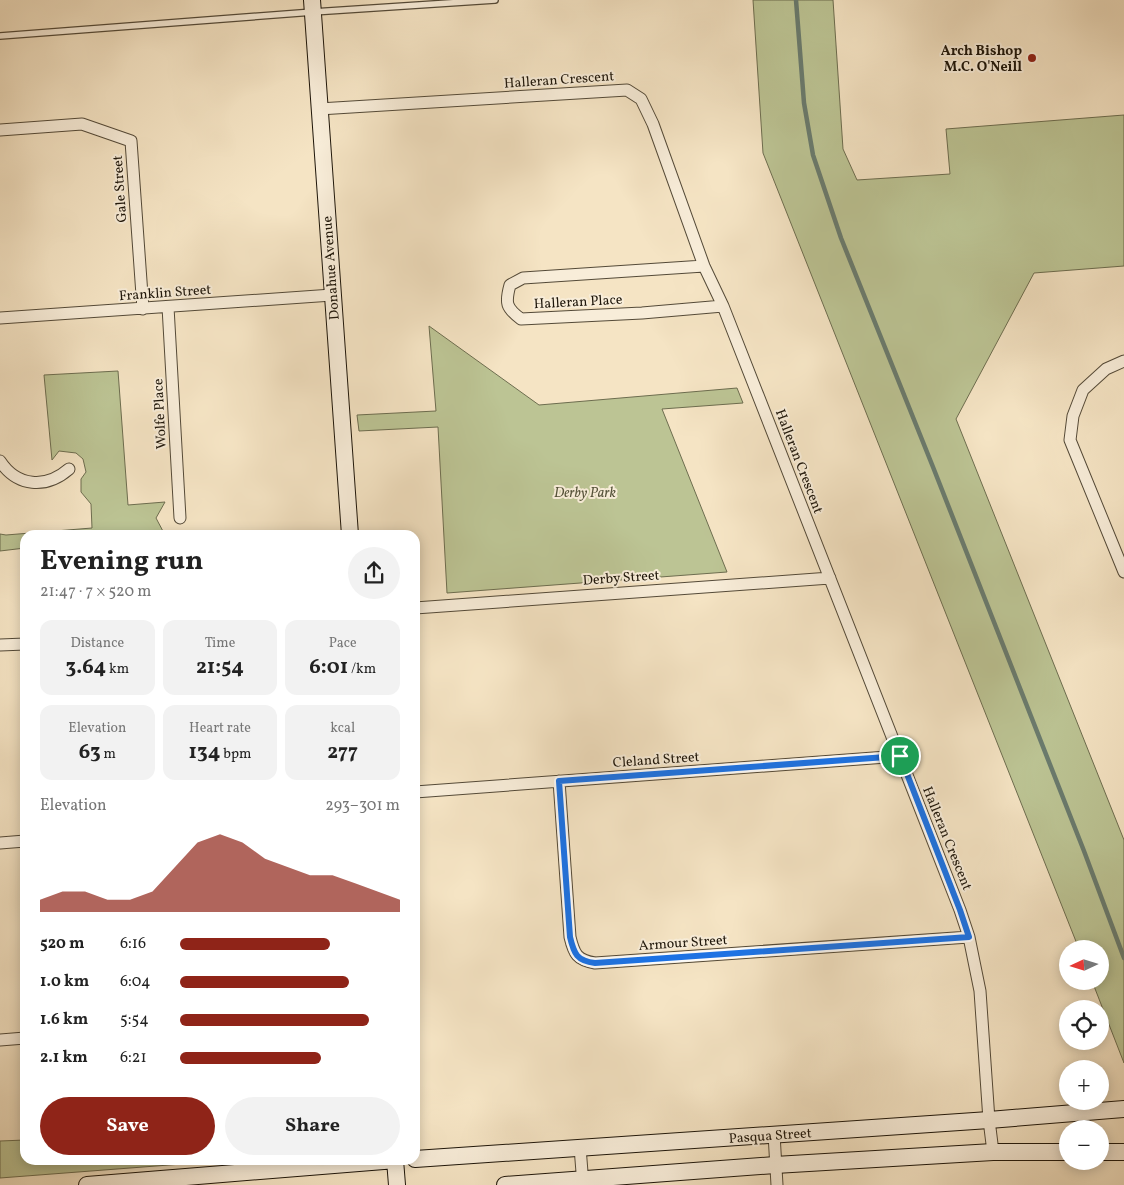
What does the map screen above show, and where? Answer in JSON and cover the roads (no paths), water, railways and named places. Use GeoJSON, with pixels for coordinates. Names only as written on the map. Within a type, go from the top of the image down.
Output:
{"type":"FeatureCollection","features":[{"type":"Feature","properties":{"kind":"main road","name":"Donahue Avenue"},"geometry":{"type":"LineString","coordinates":[[312,6],[350,530]]}},
{"type":"Feature","properties":{"kind":"main road","name":"Pasqua Street"},"geometry":{"type":"LineString","coordinates":[[420,1159],[1124,1109]]}},
{"type":"Feature","properties":{"kind":"main road"},"geometry":{"type":"LineString","coordinates":[[505,1185],[582,1182],[775,1165],[993,1152],[1059,1152]]}},
{"type":"Feature","properties":{"kind":"main road"},"geometry":{"type":"LineString","coordinates":[[1109,1152],[1124,1152]]}},
{"type":"Feature","properties":{"kind":"main road"},"geometry":{"type":"LineString","coordinates":[[87,1185],[333,1165]]}},
{"type":"Feature","properties":{"kind":"main road"},"geometry":{"type":"LineString","coordinates":[[395,1165],[397,1185]]}},
{"type":"Feature","properties":{"kind":"street","name":"Halleran Crescent"},"geometry":{"type":"LineString","coordinates":[[319,109],[627,90],[641,99],[653,124],[704,266],[723,306],[960,910],[969,937],[980,991],[993,1152]]}},
{"type":"Feature","properties":{"kind":"street","name":"Gale Street"},"geometry":{"type":"LineString","coordinates":[[0,130],[82,124],[131,141],[143,308]]}},
{"type":"Feature","properties":{"kind":"street","name":"Halleran Place"},"geometry":{"type":"LineString","coordinates":[[704,266],[523,278],[510,285],[506,300],[512,312],[521,320],[723,306]]}},
{"type":"Feature","properties":{"kind":"street","name":"Franklin Street"},"geometry":{"type":"LineString","coordinates":[[0,318],[332,295]]}},
{"type":"Feature","properties":{"kind":"street","name":"Wolfe Place"},"geometry":{"type":"LineString","coordinates":[[168,307],[180,518]]}},
{"type":"Feature","properties":{"kind":"street"},"geometry":{"type":"LineString","coordinates":[[1124,362],[1106,369],[1083,390],[1073,416],[1070,440],[1124,572]]}},
{"type":"Feature","properties":{"kind":"street"},"geometry":{"type":"LineString","coordinates":[[0,461],[8,472],[15,477],[32,482],[54,480],[69,469]]}},
{"type":"Feature","properties":{"kind":"street","name":"Derby Street"},"geometry":{"type":"LineString","coordinates":[[420,608],[830,578]]}},
{"type":"Feature","properties":{"kind":"street"},"geometry":{"type":"LineString","coordinates":[[0,645],[20,644]]}},
{"type":"Feature","properties":{"kind":"street","name":"Cleland Street"},"geometry":{"type":"LineString","coordinates":[[420,792],[900,756]]}},
{"type":"Feature","properties":{"kind":"street","name":"Armour Street"},"geometry":{"type":"LineString","coordinates":[[559,781],[570,937],[572,948],[577,956],[586,962],[595,963],[969,937]]}},
{"type":"Feature","properties":{"kind":"street"},"geometry":{"type":"LineString","coordinates":[[0,843],[20,841]]}},
{"type":"Feature","properties":{"kind":"street"},"geometry":{"type":"LineString","coordinates":[[0,1040],[20,1038]]}},
{"type":"Feature","properties":{"kind":"street"},"geometry":{"type":"LineString","coordinates":[[774,1134],[777,1185]]}},
{"type":"Feature","properties":{"kind":"street"},"geometry":{"type":"LineString","coordinates":[[580,1147],[582,1182]]}},
{"type":"Feature","properties":{"kind":"lane"},"geometry":{"type":"LineString","coordinates":[[0,36],[312,6],[495,0]]}},
{"type":"Feature","properties":{"kind":"waterway"},"geometry":{"type":"LineString","coordinates":[[796,0],[804,103],[813,155],[841,238],[1084,851],[1124,958]]}},
{"type":"Feature","properties":{"kind":"place","name":"Arch Bishop M.C. O'Neill"},"geometry":{"type":"Point","coordinates":[1032,58]}},
{"type":"Feature","properties":{"kind":"park label","name":"Derby Park"},"geometry":{"type":"Point","coordinates":[585,492]}}]}
